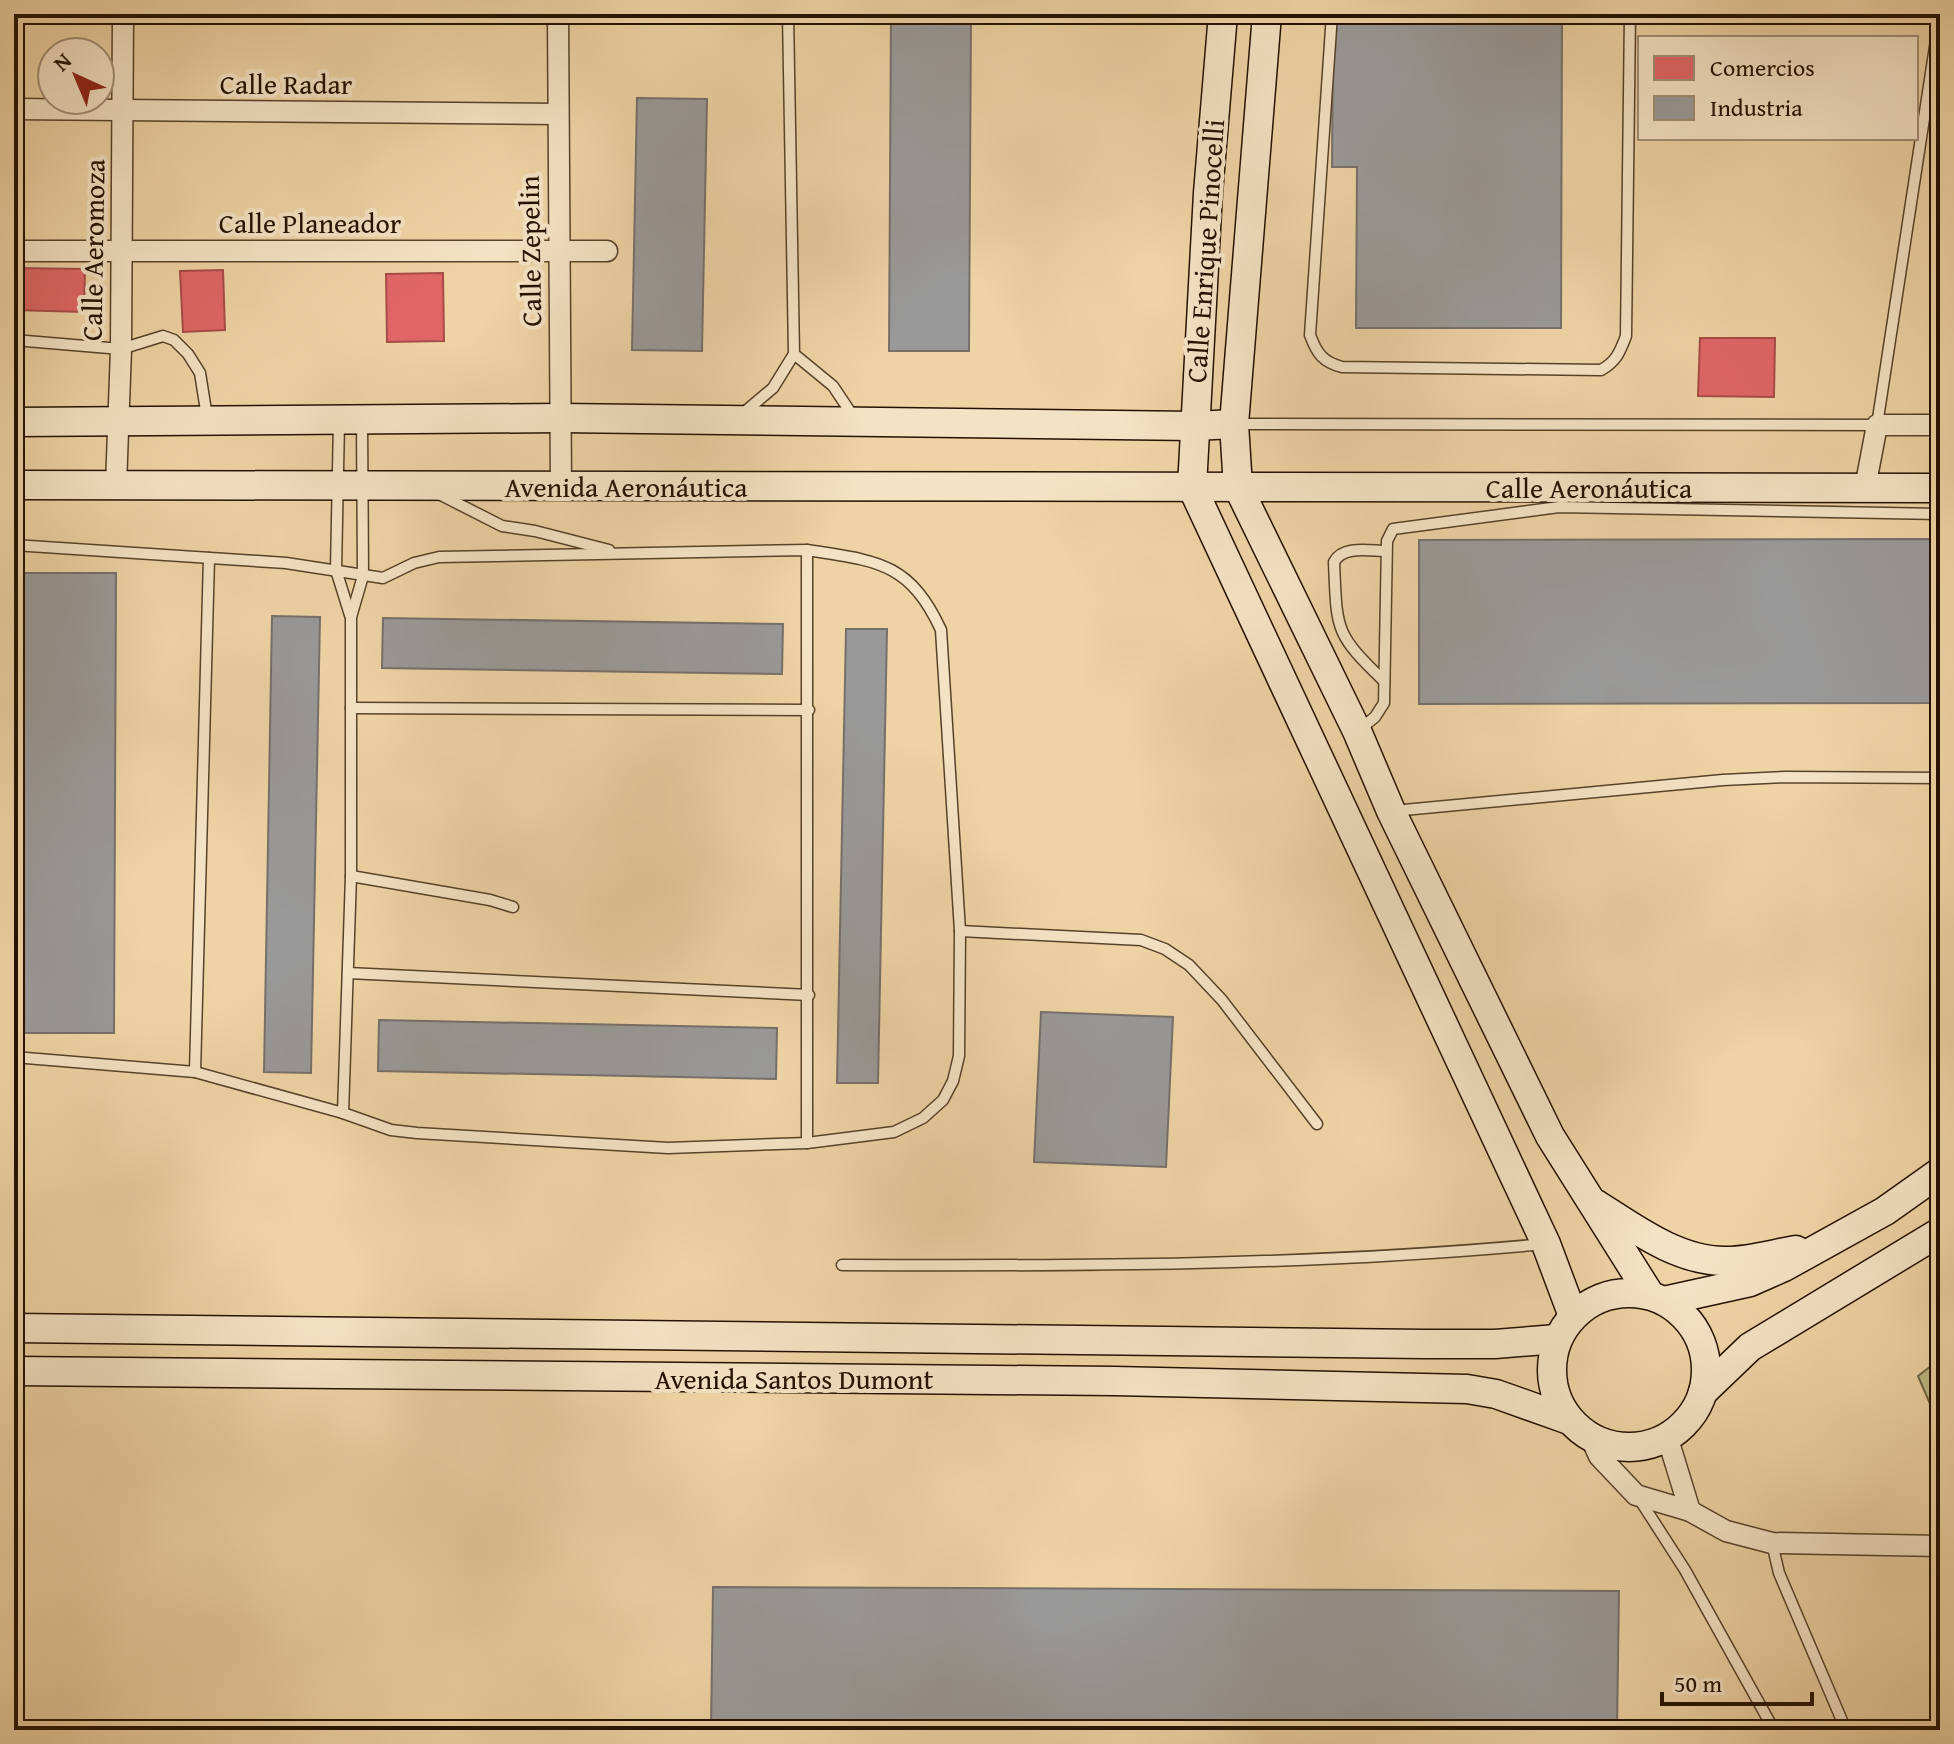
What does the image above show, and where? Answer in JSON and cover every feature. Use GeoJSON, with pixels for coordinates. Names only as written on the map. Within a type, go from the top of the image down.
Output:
{"type":"FeatureCollection","features":[{"type":"Feature","properties":{"kind":"main road","name":"Calle Enrique Pinocelli"},"geometry":{"type":"LineString","coordinates":[[1192,487],[1208,193],[1223,14]]}},
{"type":"Feature","properties":{"kind":"main road","name":"Calle Enrique Pinocelli"},"geometry":{"type":"LineString","coordinates":[[1238,487],[1234,424],[1267,14]]}},
{"type":"Feature","properties":{"kind":"main road"},"geometry":{"type":"LineString","coordinates":[[14,422],[560,418],[1234,424]]}},
{"type":"Feature","properties":{"kind":"main road","name":"Avenida Aeronáutica"},"geometry":{"type":"LineString","coordinates":[[14,485],[1238,487]]}},
{"type":"Feature","properties":{"kind":"main road"},"geometry":{"type":"LineString","coordinates":[[1192,487],[1546,1244],[1573,1316]]}},
{"type":"Feature","properties":{"kind":"main road"},"geometry":{"type":"LineString","coordinates":[[1238,487],[1357,731],[1391,811],[1550,1136],[1657,1298],[1682,1313],[1704,1349],[1706,1370],[1703,1392],[1695,1410],[1682,1426],[1667,1436],[1639,1447],[1615,1446],[1591,1438],[1569,1420],[1555,1395],[1551,1367],[1557,1339],[1573,1316],[1596,1300],[1623,1292],[1657,1298],[1750,1282],[1832,1242],[1885,1211],[1940,1172]]}},
{"type":"Feature","properties":{"kind":"main road","name":"Calle Aeronáutica"},"geometry":{"type":"LineString","coordinates":[[1238,487],[1940,488]]}},
{"type":"Feature","properties":{"kind":"main road"},"geometry":{"type":"LineString","coordinates":[[1589,1199],[1644,1235],[1706,1259],[1746,1259],[1832,1242]]}},
{"type":"Feature","properties":{"kind":"main road"},"geometry":{"type":"LineString","coordinates":[[1703,1392],[1768,1334],[1836,1297],[1940,1232]]}},
{"type":"Feature","properties":{"kind":"main road","name":"Avenida Santos Dumont"},"geometry":{"type":"LineString","coordinates":[[14,1328],[1425,1344],[1495,1344],[1557,1339]]}},
{"type":"Feature","properties":{"kind":"main road","name":"Avenida Santos Dumont"},"geometry":{"type":"LineString","coordinates":[[14,1371],[1114,1381],[1467,1389],[1496,1394],[1569,1420]]}},
{"type":"Feature","properties":{"kind":"street","name":"Calle Aeromoza"},"geometry":{"type":"LineString","coordinates":[[116,486],[121,349],[123,14]]}},
{"type":"Feature","properties":{"kind":"street","name":"Calle Zepelin"},"geometry":{"type":"LineString","coordinates":[[558,14],[561,487]]}},
{"type":"Feature","properties":{"kind":"street","name":"Calle Radar"},"geometry":{"type":"LineString","coordinates":[[14,109],[557,114]]}},
{"type":"Feature","properties":{"kind":"street","name":"Calle Planeador"},"geometry":{"type":"LineString","coordinates":[[14,251],[607,251]]}},
{"type":"Feature","properties":{"kind":"street"},"geometry":{"type":"LineString","coordinates":[[1865,488],[1877,425],[1940,425]]}},
{"type":"Feature","properties":{"kind":"street"},"geometry":{"type":"LineString","coordinates":[[1667,1436],[1690,1511]]}},
{"type":"Feature","properties":{"kind":"street"},"geometry":{"type":"LineString","coordinates":[[1591,1438],[1599,1456],[1636,1495],[1690,1511],[1726,1531],[1772,1543],[1940,1546]]}},
{"type":"Feature","properties":{"kind":"lane"},"geometry":{"type":"LineString","coordinates":[[735,420],[773,388],[794,354],[788,14]]}},
{"type":"Feature","properties":{"kind":"lane"},"geometry":{"type":"LineString","coordinates":[[1332,14],[1310,335],[1315,349],[1325,362],[1342,367],[1601,370],[1620,354],[1626,336],[1630,14]]}},
{"type":"Feature","properties":{"kind":"lane"},"geometry":{"type":"LineString","coordinates":[[1234,424],[1877,425],[1940,14]]}},
{"type":"Feature","properties":{"kind":"lane"},"geometry":{"type":"LineString","coordinates":[[14,340],[121,349],[163,336],[174,340],[200,373],[207,420]]}},
{"type":"Feature","properties":{"kind":"lane"},"geometry":{"type":"LineString","coordinates":[[794,354],[833,386],[857,422]]}},
{"type":"Feature","properties":{"kind":"lane"},"geometry":{"type":"LineString","coordinates":[[343,1113],[351,876],[351,617],[363,576],[350,486],[350,419]]}},
{"type":"Feature","properties":{"kind":"lane"},"geometry":{"type":"LineString","coordinates":[[350,419],[350,486],[336,570],[351,617]]}},
{"type":"Feature","properties":{"kind":"lane"},"geometry":{"type":"LineString","coordinates":[[423,486],[502,526],[623,553]]}},
{"type":"Feature","properties":{"kind":"lane"},"geometry":{"type":"LineString","coordinates":[[1357,731],[1380,711],[1384,703],[1386,551],[1389,534],[1402,526],[1559,507],[1940,514]]}},
{"type":"Feature","properties":{"kind":"lane"},"geometry":{"type":"LineString","coordinates":[[14,545],[209,558],[336,570],[383,578],[427,558],[807,550],[867,559],[895,570],[914,586],[941,630],[960,931],[959,1056],[953,1081],[943,1100],[923,1118],[894,1132],[807,1143],[668,1148],[417,1133],[391,1130],[343,1113],[195,1072],[14,1057]]}},
{"type":"Feature","properties":{"kind":"lane"},"geometry":{"type":"LineString","coordinates":[[807,550],[807,1143]]}},
{"type":"Feature","properties":{"kind":"lane"},"geometry":{"type":"LineString","coordinates":[[1384,681],[1352,650],[1341,631],[1334,562],[1344,552],[1386,551]]}},
{"type":"Feature","properties":{"kind":"lane"},"geometry":{"type":"LineString","coordinates":[[195,1072],[209,558]]}},
{"type":"Feature","properties":{"kind":"lane"},"geometry":{"type":"LineString","coordinates":[[351,708],[809,710]]}},
{"type":"Feature","properties":{"kind":"lane"},"geometry":{"type":"LineString","coordinates":[[1391,811],[1723,780],[1785,777],[1940,778]]}},
{"type":"Feature","properties":{"kind":"lane"},"geometry":{"type":"LineString","coordinates":[[351,876],[490,900],[513,907]]}},
{"type":"Feature","properties":{"kind":"lane"},"geometry":{"type":"LineString","coordinates":[[960,931],[1141,940],[1165,949],[1189,965],[1222,1000],[1317,1124]]}},
{"type":"Feature","properties":{"kind":"lane"},"geometry":{"type":"LineString","coordinates":[[348,973],[809,995]]}},
{"type":"Feature","properties":{"kind":"lane"},"geometry":{"type":"LineString","coordinates":[[842,1265],[1123,1267],[1426,1255],[1546,1244]]}},
{"type":"Feature","properties":{"kind":"lane"},"geometry":{"type":"LineString","coordinates":[[1636,1495],[1685,1570],[1774,1730]]}},
{"type":"Feature","properties":{"kind":"lane"},"geometry":{"type":"LineString","coordinates":[[1772,1543],[1779,1573],[1846,1730]]}},
{"type":"Feature","properties":{"kind":"shaded area"},"geometry":{"type":"Polygon","coordinates":[[[1940,1359],[1940,1427],[1918,1376],[1940,1359]]]}},
{"type":"Feature","properties":{"kind":"building: Comercios"},"geometry":{"type":"Polygon","coordinates":[[[14,268],[85,269],[84,312],[14,310],[14,268]]]}},
{"type":"Feature","properties":{"kind":"building: Comercios"},"geometry":{"type":"Polygon","coordinates":[[[223,270],[225,330],[183,332],[180,271],[223,270]]]}},
{"type":"Feature","properties":{"kind":"building: Comercios"},"geometry":{"type":"Polygon","coordinates":[[[443,273],[444,341],[387,342],[386,274],[443,273]]]}},
{"type":"Feature","properties":{"kind":"building: Comercios"},"geometry":{"type":"Polygon","coordinates":[[[1700,338],[1775,338],[1774,397],[1698,396],[1700,338]]]}},
{"type":"Feature","properties":{"kind":"building: Industria"},"geometry":{"type":"Polygon","coordinates":[[[891,14],[971,14],[969,351],[889,351],[891,14]]]}},
{"type":"Feature","properties":{"kind":"building: Industria"},"geometry":{"type":"Polygon","coordinates":[[[1357,14],[1562,14],[1561,328],[1356,328],[1357,167],[1332,167],[1333,18],[1357,18],[1357,14]]]}},
{"type":"Feature","properties":{"kind":"building: Industria"},"geometry":{"type":"Polygon","coordinates":[[[637,98],[707,99],[702,351],[632,350],[637,98]]]}},
{"type":"Feature","properties":{"kind":"building: Industria"},"geometry":{"type":"Polygon","coordinates":[[[1940,539],[1940,703],[1419,704],[1419,540],[1940,539]]]}},
{"type":"Feature","properties":{"kind":"building: Industria"},"geometry":{"type":"Polygon","coordinates":[[[14,573],[116,573],[114,1033],[14,1033],[14,573]]]}},
{"type":"Feature","properties":{"kind":"building: Industria"},"geometry":{"type":"Polygon","coordinates":[[[272,616],[320,617],[311,1073],[264,1072],[272,616]]]}},
{"type":"Feature","properties":{"kind":"building: Industria"},"geometry":{"type":"Polygon","coordinates":[[[383,618],[783,624],[782,674],[382,668],[383,618]]]}},
{"type":"Feature","properties":{"kind":"building: Industria"},"geometry":{"type":"Polygon","coordinates":[[[846,629],[887,629],[878,1083],[837,1083],[846,629]]]}},
{"type":"Feature","properties":{"kind":"building: Industria"},"geometry":{"type":"Polygon","coordinates":[[[1041,1012],[1173,1017],[1166,1167],[1034,1162],[1041,1012]]]}},
{"type":"Feature","properties":{"kind":"building: Industria"},"geometry":{"type":"Polygon","coordinates":[[[379,1020],[777,1028],[776,1079],[378,1071],[379,1020]]]}},
{"type":"Feature","properties":{"kind":"building: Industria"},"geometry":{"type":"Polygon","coordinates":[[[713,1587],[1619,1591],[1617,1730],[711,1730],[713,1587]]]}}]}
